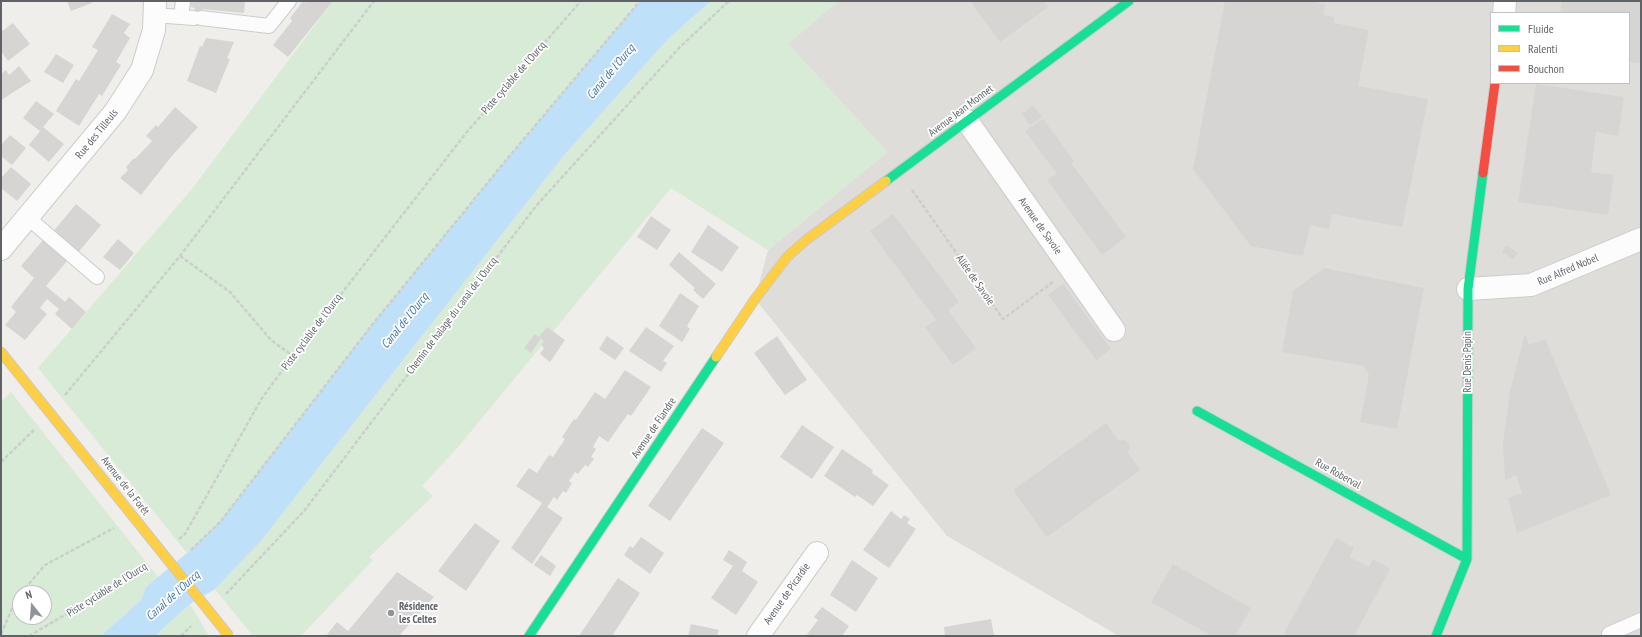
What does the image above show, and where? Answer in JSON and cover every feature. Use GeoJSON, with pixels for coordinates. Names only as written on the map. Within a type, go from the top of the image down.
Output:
{"type":"FeatureCollection","features":[{"type":"Feature","properties":{"kind":"street","name":"Avenue Jean Monnet"},"geometry":{"type":"LineString","coordinates":[[806,240],[1129,1]]}},
{"type":"Feature","properties":{"kind":"street"},"geometry":{"type":"LineString","coordinates":[[1504,12],[1505,1]]}},
{"type":"Feature","properties":{"kind":"street","name":"Rue des Tilleuls"},"geometry":{"type":"LineString","coordinates":[[1,249],[115,112],[142,70],[154,30],[155,8]]}},
{"type":"Feature","properties":{"kind":"street","name":"Rue Denis Papin"},"geometry":{"type":"LineString","coordinates":[[1436,636],[1467,559],[1468,289],[1495,84]]}},
{"type":"Feature","properties":{"kind":"street","name":"Avenue de Savoie"},"geometry":{"type":"LineString","coordinates":[[967,121],[1114,330]]}},
{"type":"Feature","properties":{"kind":"street","name":"Rue Alfred Nobel"},"geometry":{"type":"LineString","coordinates":[[1468,289],[1531,285],[1641,239]]}},
{"type":"Feature","properties":{"kind":"street","name":"Avenue de Flandre"},"geometry":{"type":"LineString","coordinates":[[529,636],[755,299],[787,257],[806,240]]}},
{"type":"Feature","properties":{"kind":"street","name":"Avenue de la Forêt"},"geometry":{"type":"LineString","coordinates":[[1,352],[229,636]]}},
{"type":"Feature","properties":{"kind":"street","name":"Rue Roberval"},"geometry":{"type":"LineString","coordinates":[[1197,411],[1467,559]]}},
{"type":"Feature","properties":{"kind":"street","name":"Avenue de Picardie"},"geometry":{"type":"LineString","coordinates":[[758,636],[817,553]]}},
{"type":"Feature","properties":{"kind":"lane"},"geometry":{"type":"LineString","coordinates":[[183,1],[192,18]]}},
{"type":"Feature","properties":{"kind":"lane"},"geometry":{"type":"LineString","coordinates":[[155,8],[192,18],[269,26],[289,1]]}},
{"type":"Feature","properties":{"kind":"lane"},"geometry":{"type":"LineString","coordinates":[[27,218],[97,277]]}},
{"type":"Feature","properties":{"kind":"lane"},"geometry":{"type":"LineString","coordinates":[[1609,634],[1641,620]]}},
{"type":"Feature","properties":{"kind":"path"},"geometry":{"type":"LineString","coordinates":[[1,462],[51,413],[180,256],[374,1]]}},
{"type":"Feature","properties":{"kind":"path","name":"Piste cyclable de l'Ourcq"},"geometry":{"type":"LineString","coordinates":[[173,544],[185,534],[262,398],[293,356],[466,133],[581,1]]}},
{"type":"Feature","properties":{"kind":"path"},"geometry":{"type":"LineString","coordinates":[[187,554],[220,522],[372,325],[502,165],[640,1]]}},
{"type":"Feature","properties":{"kind":"path","name":"Chemin de halage du canal de l'Ourcq"},"geometry":{"type":"LineString","coordinates":[[220,599],[304,511],[536,206],[679,48],[729,1]]}},
{"type":"Feature","properties":{"kind":"path","name":"Allée de Savoie"},"geometry":{"type":"LineString","coordinates":[[899,172],[1003,320],[1070,269]]}},
{"type":"Feature","properties":{"kind":"path"},"geometry":{"type":"LineString","coordinates":[[180,256],[230,292],[271,340],[293,356]]}},
{"type":"Feature","properties":{"kind":"path"},"geometry":{"type":"LineString","coordinates":[[27,585],[45,565],[134,518]]}},
{"type":"Feature","properties":{"kind":"path","name":"Piste cyclable de l'Ourcq"},"geometry":{"type":"LineString","coordinates":[[29,636],[145,568],[150,563]]}},
{"type":"Feature","properties":{"kind":"path"},"geometry":{"type":"LineString","coordinates":[[1,634],[12,610]]}},
{"type":"Feature","properties":{"kind":"path"},"geometry":{"type":"LineString","coordinates":[[182,635],[194,624]]}},
{"type":"Feature","properties":{"kind":"shaded area"},"geometry":{"type":"Polygon","coordinates":[[[837,1],[1641,1],[1641,636],[1119,636],[947,536],[755,299],[768,250],[887,152],[788,44],[837,1]]]}},
{"type":"Feature","properties":{"kind":"green space"},"geometry":{"type":"Polygon","coordinates":[[[333,1],[640,1],[502,165],[372,325],[220,522],[187,553],[38,368],[192,189],[333,1]]]}},
{"type":"Feature","properties":{"kind":"green space"},"geometry":{"type":"Polygon","coordinates":[[[711,1],[839,1],[788,44],[888,152],[768,250],[671,188],[459,446],[422,486],[433,496],[369,557],[373,560],[301,636],[253,636],[215,589],[260,542],[565,154],[668,39],[711,1]]]}},
{"type":"Feature","properties":{"kind":"green space"},"geometry":{"type":"Polygon","coordinates":[[[11,392],[158,577],[146,587],[141,600],[101,636],[1,636],[1,402],[11,392]]]}},
{"type":"Feature","properties":{"kind":"green space"},"geometry":{"type":"Polygon","coordinates":[[[190,604],[209,636],[155,636],[190,604]]]}},
{"type":"Feature","properties":{"kind":"water","name":"Canal de l'Ourcq"},"geometry":{"type":"Polygon","coordinates":[[[640,1],[711,1],[668,39],[565,154],[260,542],[215,589],[190,604],[155,636],[101,636],[141,600],[146,587],[187,553],[220,522],[372,325],[502,165],[640,1]]]}},
{"type":"Feature","properties":{"kind":"building"},"geometry":{"type":"Polygon","coordinates":[[[67,1],[91,1],[92,3],[71,11],[67,1]]]}},
{"type":"Feature","properties":{"kind":"building"},"geometry":{"type":"Polygon","coordinates":[[[191,1],[245,1],[244,13],[202,9],[200,26],[193,25],[195,8],[191,7],[191,1]]]}},
{"type":"Feature","properties":{"kind":"building"},"geometry":{"type":"Polygon","coordinates":[[[303,1],[305,3],[306,1],[333,1],[288,57],[273,45],[292,21],[290,18],[303,1]]]}},
{"type":"Feature","properties":{"kind":"building"},"geometry":{"type":"Polygon","coordinates":[[[970,1],[1043,1],[1048,7],[1000,42],[970,1]]]}},
{"type":"Feature","properties":{"kind":"building"},"geometry":{"type":"Polygon","coordinates":[[[1225,1],[1308,1],[1325,4],[1323,15],[1334,17],[1334,23],[1369,30],[1358,86],[1428,99],[1402,227],[1332,214],[1329,229],[1310,225],[1303,256],[1251,246],[1193,169],[1225,1]]]}},
{"type":"Feature","properties":{"kind":"building"},"geometry":{"type":"Polygon","coordinates":[[[1562,1],[1641,1],[1641,63],[1630,62],[1630,12],[1560,12],[1562,1]]]}},
{"type":"Feature","properties":{"kind":"building"},"geometry":{"type":"Polygon","coordinates":[[[112,14],[130,24],[124,33],[130,38],[116,62],[121,65],[102,96],[99,94],[79,126],[56,111],[76,79],[79,81],[98,50],[92,47],[112,14]]]}},
{"type":"Feature","properties":{"kind":"building"},"geometry":{"type":"Polygon","coordinates":[[[13,23],[30,44],[8,61],[1,51],[1,32],[13,23]]]}},
{"type":"Feature","properties":{"kind":"building"},"geometry":{"type":"Polygon","coordinates":[[[206,38],[234,42],[227,58],[230,59],[216,93],[187,81],[200,46],[202,47],[206,38]]]}},
{"type":"Feature","properties":{"kind":"building"},"geometry":{"type":"Polygon","coordinates":[[[56,54],[74,65],[63,83],[44,72],[56,54]]]}},
{"type":"Feature","properties":{"kind":"building"},"geometry":{"type":"Polygon","coordinates":[[[19,66],[31,81],[1,100],[1,74],[6,70],[9,75],[19,66]]]}},
{"type":"Feature","properties":{"kind":"building"},"geometry":{"type":"Polygon","coordinates":[[[1536,84],[1624,97],[1618,136],[1596,132],[1591,172],[1614,175],[1608,215],[1518,202],[1536,84]]]}},
{"type":"Feature","properties":{"kind":"building"},"geometry":{"type":"Polygon","coordinates":[[[36,101],[54,114],[43,127],[64,144],[49,162],[29,145],[40,131],[23,118],[36,101]]]}},
{"type":"Feature","properties":{"kind":"building"},"geometry":{"type":"Polygon","coordinates":[[[1033,105],[1042,117],[1030,125],[1022,114],[1033,105]]]}},
{"type":"Feature","properties":{"kind":"building"},"geometry":{"type":"Polygon","coordinates":[[[175,107],[198,127],[171,157],[141,195],[120,178],[128,170],[126,167],[152,141],[146,136],[156,125],[158,127],[175,107]]]}},
{"type":"Feature","properties":{"kind":"building"},"geometry":{"type":"Polygon","coordinates":[[[1043,119],[1074,161],[1071,163],[1126,237],[1102,255],[1047,180],[1057,174],[1025,131],[1043,119]]]}},
{"type":"Feature","properties":{"kind":"building"},"geometry":{"type":"Polygon","coordinates":[[[10,135],[26,148],[12,165],[1,156],[1,145],[10,135]]]}},
{"type":"Feature","properties":{"kind":"building"},"geometry":{"type":"Polygon","coordinates":[[[11,167],[31,184],[17,201],[1,188],[1,178],[11,167]]]}},
{"type":"Feature","properties":{"kind":"building"},"geometry":{"type":"Polygon","coordinates":[[[76,204],[101,225],[76,255],[52,233],[76,204]]]}},
{"type":"Feature","properties":{"kind":"building"},"geometry":{"type":"Polygon","coordinates":[[[893,214],[959,302],[948,310],[976,348],[953,365],[925,327],[936,320],[870,231],[893,214]]]}},
{"type":"Feature","properties":{"kind":"building"},"geometry":{"type":"Polygon","coordinates":[[[651,216],[671,230],[657,250],[637,237],[651,216]]]}},
{"type":"Feature","properties":{"kind":"building"},"geometry":{"type":"Polygon","coordinates":[[[708,225],[739,247],[722,272],[691,252],[708,225]]]}},
{"type":"Feature","properties":{"kind":"building"},"geometry":{"type":"Polygon","coordinates":[[[118,239],[134,253],[120,270],[103,257],[118,239]]]}},
{"type":"Feature","properties":{"kind":"building"},"geometry":{"type":"Polygon","coordinates":[[[43,240],[67,261],[46,286],[65,302],[69,297],[86,312],[72,329],[55,314],[59,309],[47,299],[40,308],[47,314],[25,340],[5,325],[16,312],[11,307],[34,278],[21,266],[43,240]]]}},
{"type":"Feature","properties":{"kind":"building"},"geometry":{"type":"Polygon","coordinates":[[[1506,245],[1518,253],[1513,259],[1502,252],[1506,245]]]}},
{"type":"Feature","properties":{"kind":"building"},"geometry":{"type":"Polygon","coordinates":[[[679,252],[716,284],[703,299],[693,290],[695,288],[669,265],[679,252]]]}},
{"type":"Feature","properties":{"kind":"building"},"geometry":{"type":"Polygon","coordinates":[[[1324,268],[1424,288],[1397,429],[1360,422],[1369,375],[1364,366],[1282,352],[1293,291],[1324,268]]]}},
{"type":"Feature","properties":{"kind":"building"},"geometry":{"type":"Polygon","coordinates":[[[1063,284],[1111,349],[1096,360],[1048,295],[1063,284]]]}},
{"type":"Feature","properties":{"kind":"building"},"geometry":{"type":"Polygon","coordinates":[[[680,293],[699,306],[687,326],[690,329],[682,342],[659,326],[680,293]]]}},
{"type":"Feature","properties":{"kind":"building"},"geometry":{"type":"Polygon","coordinates":[[[547,327],[565,340],[550,362],[540,354],[544,348],[541,345],[544,341],[541,338],[531,353],[524,348],[535,334],[539,337],[547,327]]]}},
{"type":"Feature","properties":{"kind":"building"},"geometry":{"type":"Polygon","coordinates":[[[646,327],[674,346],[663,361],[667,363],[661,372],[629,351],[646,327]]]}},
{"type":"Feature","properties":{"kind":"building"},"geometry":{"type":"Polygon","coordinates":[[[1525,334],[1529,345],[1545,339],[1611,495],[1517,533],[1508,498],[1522,493],[1516,475],[1505,480],[1503,444],[1510,391],[1525,334]]]}},
{"type":"Feature","properties":{"kind":"building"},"geometry":{"type":"Polygon","coordinates":[[[607,336],[624,348],[615,360],[599,349],[607,336]]]}},
{"type":"Feature","properties":{"kind":"building"},"geometry":{"type":"Polygon","coordinates":[[[777,336],[807,380],[785,395],[754,353],[777,336]]]}},
{"type":"Feature","properties":{"kind":"building"},"geometry":{"type":"Polygon","coordinates":[[[625,370],[651,387],[631,416],[628,414],[608,442],[599,436],[593,447],[596,449],[591,457],[594,459],[588,467],[585,465],[578,474],[575,472],[569,481],[572,483],[566,493],[563,491],[557,500],[554,497],[547,507],[563,518],[532,564],[511,548],[542,503],[516,486],[529,468],[537,473],[549,455],[553,457],[565,439],[562,437],[574,419],[576,420],[595,392],[605,399],[625,370]]]}},
{"type":"Feature","properties":{"kind":"building"},"geometry":{"type":"Polygon","coordinates":[[[1106,423],[1119,441],[1124,440],[1128,442],[1130,448],[1127,452],[1140,470],[1047,537],[1013,490],[1106,423]]]}},
{"type":"Feature","properties":{"kind":"building"},"geometry":{"type":"Polygon","coordinates":[[[802,425],[834,447],[812,479],[780,457],[802,425]]]}},
{"type":"Feature","properties":{"kind":"building"},"geometry":{"type":"Polygon","coordinates":[[[702,428],[724,443],[670,521],[648,506],[702,428]]]}},
{"type":"Feature","properties":{"kind":"building"},"geometry":{"type":"Polygon","coordinates":[[[842,449],[873,470],[872,473],[889,485],[873,506],[857,495],[855,497],[824,476],[842,449]]]}},
{"type":"Feature","properties":{"kind":"building"},"geometry":{"type":"Polygon","coordinates":[[[891,511],[901,519],[904,515],[910,519],[907,523],[916,529],[889,568],[863,550],[891,511]]]}},
{"type":"Feature","properties":{"kind":"building"},"geometry":{"type":"Polygon","coordinates":[[[475,523],[500,541],[466,591],[438,571],[475,523]]]}},
{"type":"Feature","properties":{"kind":"building"},"geometry":{"type":"Polygon","coordinates":[[[641,537],[664,553],[650,574],[624,555],[630,546],[633,548],[641,537]]]}},
{"type":"Feature","properties":{"kind":"building"},"geometry":{"type":"Polygon","coordinates":[[[1336,538],[1354,548],[1349,557],[1369,567],[1373,559],[1390,569],[1354,636],[1289,636],[1284,633],[1336,538]]]}},
{"type":"Feature","properties":{"kind":"building"},"geometry":{"type":"Polygon","coordinates":[[[729,550],[747,562],[742,571],[758,582],[736,615],[711,598],[733,566],[723,560],[729,550]]]}},
{"type":"Feature","properties":{"kind":"building"},"geometry":{"type":"Polygon","coordinates":[[[541,555],[556,566],[550,576],[534,565],[541,555]]]}},
{"type":"Feature","properties":{"kind":"building"},"geometry":{"type":"Polygon","coordinates":[[[852,560],[878,578],[856,612],[830,595],[852,560]]]}},
{"type":"Feature","properties":{"kind":"building"},"geometry":{"type":"Polygon","coordinates":[[[1173,564],[1251,608],[1235,636],[1212,636],[1151,602],[1173,564]]]}},
{"type":"Feature","properties":{"kind":"building","name":"Résidence les Celtes"},"geometry":{"type":"Polygon","coordinates":[[[397,572],[434,597],[399,636],[326,636],[337,622],[348,631],[397,572]]]}},
{"type":"Feature","properties":{"kind":"building"},"geometry":{"type":"Polygon","coordinates":[[[618,578],[640,593],[612,636],[579,636],[618,578]]]}},
{"type":"Feature","properties":{"kind":"building"},"geometry":{"type":"Polygon","coordinates":[[[822,607],[849,626],[842,636],[806,636],[818,620],[814,617],[822,607]]]}},
{"type":"Feature","properties":{"kind":"building"},"geometry":{"type":"Polygon","coordinates":[[[991,619],[994,636],[945,636],[944,627],[991,619]]]}},
{"type":"Feature","properties":{"kind":"building"},"geometry":{"type":"Polygon","coordinates":[[[691,624],[719,630],[717,636],[688,636],[691,624]]]}},
{"type":"Feature","properties":{"kind":"traffic: fast"},"geometry":{"type":"LineString","coordinates":[[886,181],[1129,1]]}},
{"type":"Feature","properties":{"kind":"traffic: fast"},"geometry":{"type":"LineString","coordinates":[[1436,636],[1467,559],[1468,289],[1483,173]]}},
{"type":"Feature","properties":{"kind":"traffic: fast"},"geometry":{"type":"LineString","coordinates":[[529,636],[716,357]]}},
{"type":"Feature","properties":{"kind":"traffic: fast"},"geometry":{"type":"LineString","coordinates":[[1197,411],[1467,559]]}},
{"type":"Feature","properties":{"kind":"traffic: slow"},"geometry":{"type":"LineString","coordinates":[[716,357],[755,299],[787,257],[806,240],[886,181]]}},
{"type":"Feature","properties":{"kind":"traffic: slow"},"geometry":{"type":"LineString","coordinates":[[1,352],[152,540]]}},
{"type":"Feature","properties":{"kind":"traffic: slow"},"geometry":{"type":"LineString","coordinates":[[152,540],[229,636]]}},
{"type":"Feature","properties":{"kind":"traffic: jam"},"geometry":{"type":"LineString","coordinates":[[1483,173],[1495,84]]}},
{"type":"Feature","properties":{"kind":"place","name":"Résidence les Celtes"},"geometry":{"type":"Point","coordinates":[391,613]}}]}
